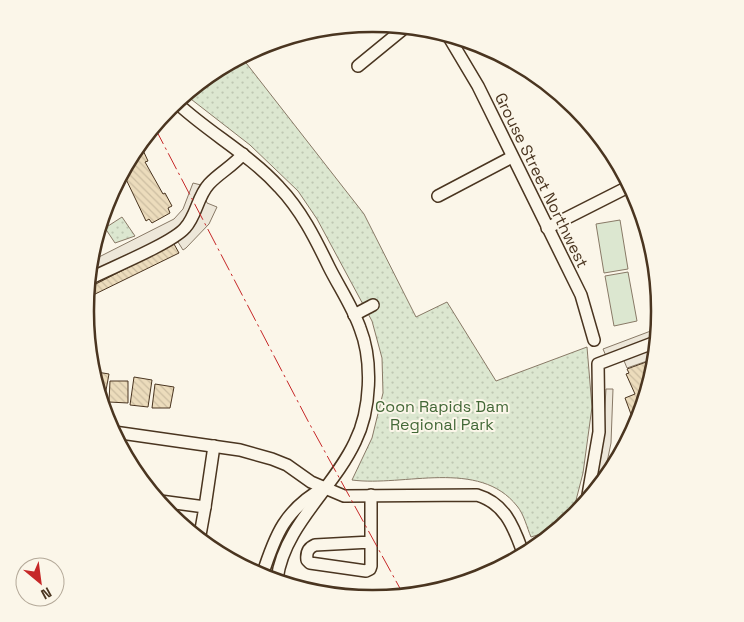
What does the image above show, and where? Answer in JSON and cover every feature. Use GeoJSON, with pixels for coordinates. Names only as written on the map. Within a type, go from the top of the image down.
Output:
{"type":"FeatureCollection","features":[{"type":"Feature","properties":{"kind":"street"},"geometry":{"type":"LineString","coordinates":[[358,66],[397,34]]}},
{"type":"Feature","properties":{"kind":"street","name":"Grouse Street Northwest"},"geometry":{"type":"LineString","coordinates":[[453,45],[478,86],[581,295],[594,340]]}},
{"type":"Feature","properties":{"kind":"street"},"geometry":{"type":"LineString","coordinates":[[183,107],[200,123],[243,154],[279,186],[300,212],[320,246],[354,315],[365,346],[368,386],[365,414],[356,442],[287,545],[279,574]]}},
{"type":"Feature","properties":{"kind":"street"},"geometry":{"type":"LineString","coordinates":[[96,276],[180,233],[194,217],[202,194],[209,183],[234,165],[243,154]]}},
{"type":"Feature","properties":{"kind":"street"},"geometry":{"type":"LineString","coordinates":[[438,196],[512,158]]}},
{"type":"Feature","properties":{"kind":"street"},"geometry":{"type":"LineString","coordinates":[[548,228],[623,190]]}},
{"type":"Feature","properties":{"kind":"street"},"geometry":{"type":"LineString","coordinates":[[354,315],[373,305]]}},
{"type":"Feature","properties":{"kind":"street"},"geometry":{"type":"LineString","coordinates":[[590,485],[599,432],[598,364],[648,345]]}},
{"type":"Feature","properties":{"kind":"street"},"geometry":{"type":"LineString","coordinates":[[122,433],[240,450],[272,459],[287,465],[311,482],[344,496],[453,493],[483,496],[493,502],[507,516],[522,546]]}},
{"type":"Feature","properties":{"kind":"street"},"geometry":{"type":"LineString","coordinates":[[201,531],[214,446]]}},
{"type":"Feature","properties":{"kind":"street"},"geometry":{"type":"LineString","coordinates":[[265,568],[282,524],[300,503],[325,487]]}},
{"type":"Feature","properties":{"kind":"street"},"geometry":{"type":"LineString","coordinates":[[371,495],[371,542],[371,566],[366,571],[310,563],[307,560],[306,554],[309,548],[315,545],[371,542]]}},
{"type":"Feature","properties":{"kind":"street"},"geometry":{"type":"LineString","coordinates":[[170,502],[205,507]]}},
{"type":"Feature","properties":{"kind":"green space","name":"Coon Rapids Dam Regional Park"},"geometry":{"type":"Polygon","coordinates":[[[246,63],[364,214],[416,317],[447,302],[496,381],[587,347],[592,407],[583,473],[576,500],[542,532],[531,537],[517,506],[501,491],[482,483],[462,479],[440,478],[352,480],[372,438],[383,393],[382,358],[372,321],[317,219],[298,191],[250,145],[191,99],[217,79],[246,63]]]}},
{"type":"Feature","properties":{"kind":"green space"},"geometry":{"type":"Polygon","coordinates":[[[122,217],[135,236],[115,243],[106,227],[122,217]]]}},
{"type":"Feature","properties":{"kind":"green space"},"geometry":{"type":"Polygon","coordinates":[[[620,220],[628,269],[604,273],[596,224],[620,220]]]}},
{"type":"Feature","properties":{"kind":"green space"},"geometry":{"type":"Polygon","coordinates":[[[628,272],[637,321],[614,326],[605,276],[628,272]]]}},
{"type":"Feature","properties":{"kind":"shaded area"},"geometry":{"type":"Polygon","coordinates":[[[193,183],[201,185],[207,203],[217,207],[209,224],[183,250],[178,242],[95,284],[99,257],[174,219],[183,209],[193,183]]]}},
{"type":"Feature","properties":{"kind":"shaded area"},"geometry":{"type":"Polygon","coordinates":[[[650,331],[646,362],[627,368],[620,351],[606,356],[603,349],[650,331]]]}},
{"type":"Feature","properties":{"kind":"shaded area"},"geometry":{"type":"Polygon","coordinates":[[[606,389],[613,389],[611,443],[608,460],[596,477],[602,452],[606,389]]]}},
{"type":"Feature","properties":{"kind":"building"},"geometry":{"type":"Polygon","coordinates":[[[143,151],[148,161],[145,162],[172,206],[168,208],[170,213],[152,223],[149,219],[146,221],[126,180],[143,151]]]}},
{"type":"Feature","properties":{"kind":"building"},"geometry":{"type":"Polygon","coordinates":[[[174,244],[179,253],[94,295],[95,284],[174,244]]]}},
{"type":"Feature","properties":{"kind":"building"},"geometry":{"type":"Polygon","coordinates":[[[645,362],[636,401],[631,414],[625,398],[635,394],[626,374],[629,373],[627,369],[645,362]]]}},
{"type":"Feature","properties":{"kind":"building"},"geometry":{"type":"Polygon","coordinates":[[[101,373],[109,374],[106,392],[101,373]]]}},
{"type":"Feature","properties":{"kind":"building"},"geometry":{"type":"Polygon","coordinates":[[[134,377],[152,380],[148,407],[130,405],[134,377]]]}},
{"type":"Feature","properties":{"kind":"building"},"geometry":{"type":"Polygon","coordinates":[[[110,381],[128,381],[128,403],[109,402],[110,381]]]}},
{"type":"Feature","properties":{"kind":"building"},"geometry":{"type":"Polygon","coordinates":[[[155,384],[174,387],[170,408],[152,408],[155,384]]]}},
{"type":"Feature","properties":{"kind":"power"},"geometry":{"type":"LineString","coordinates":[[158,133],[308,421],[400,588]]}}]}
